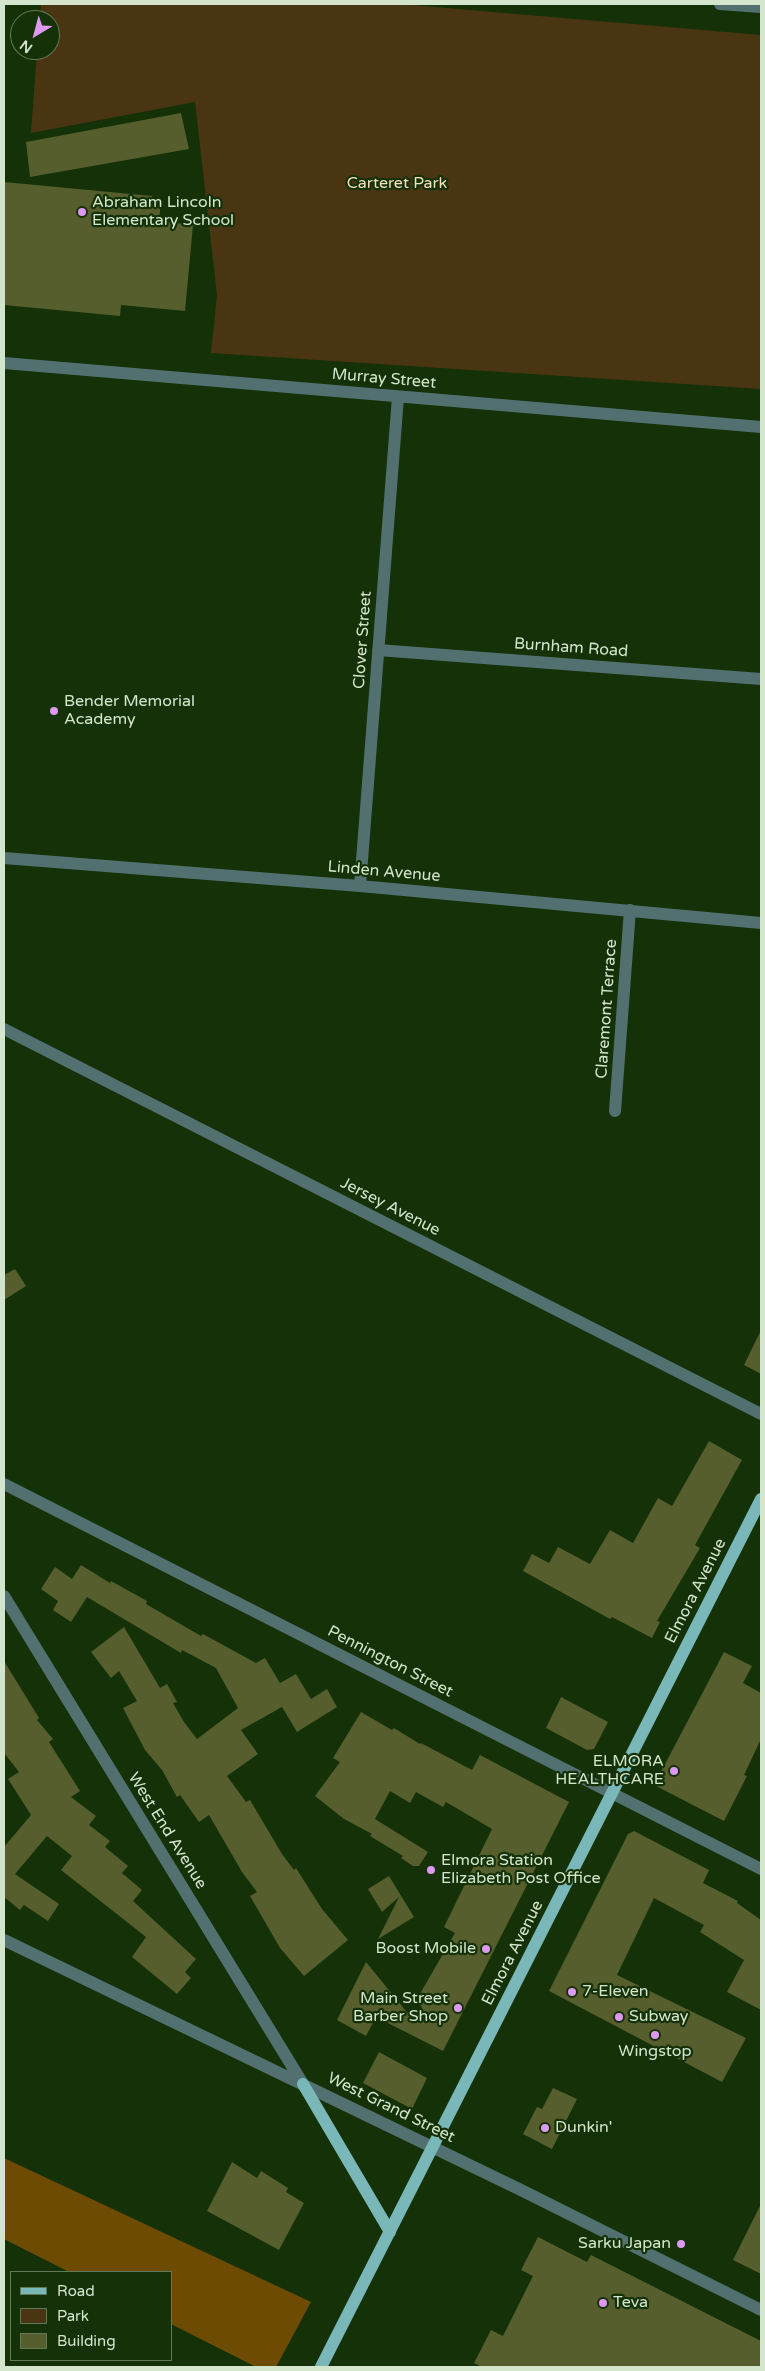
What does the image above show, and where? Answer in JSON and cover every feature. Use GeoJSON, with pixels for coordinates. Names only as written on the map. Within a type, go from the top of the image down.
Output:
{"type":"FeatureCollection","features":[{"type":"Feature","properties":{"kind":"main road","name":"Elmora Avenue"},"geometry":{"type":"LineString","coordinates":[[321,2367],[761,1499]]}},
{"type":"Feature","properties":{"kind":"main road"},"geometry":{"type":"LineString","coordinates":[[303,2084],[390,2232]]}},
{"type":"Feature","properties":{"kind":"street"},"geometry":{"type":"LineString","coordinates":[[720,4],[761,7]]}},
{"type":"Feature","properties":{"kind":"street","name":"Murray Street"},"geometry":{"type":"LineString","coordinates":[[4,363],[761,427]]}},
{"type":"Feature","properties":{"kind":"street","name":"Clover Street"},"geometry":{"type":"LineString","coordinates":[[360,886],[398,397]]}},
{"type":"Feature","properties":{"kind":"street","name":"Burnham Road"},"geometry":{"type":"LineString","coordinates":[[378,650],[761,679]]}},
{"type":"Feature","properties":{"kind":"street","name":"Linden Avenue"},"geometry":{"type":"LineString","coordinates":[[4,858],[360,886],[761,923]]}},
{"type":"Feature","properties":{"kind":"street","name":"Claremont Terrace"},"geometry":{"type":"LineString","coordinates":[[615,1111],[630,910]]}},
{"type":"Feature","properties":{"kind":"street","name":"Jersey Avenue"},"geometry":{"type":"LineString","coordinates":[[4,1029],[761,1414]]}},
{"type":"Feature","properties":{"kind":"street","name":"Pennington Street"},"geometry":{"type":"LineString","coordinates":[[4,1484],[761,1869]]}},
{"type":"Feature","properties":{"kind":"street","name":"West End Avenue"},"geometry":{"type":"LineString","coordinates":[[4,1596],[303,2084]]}},
{"type":"Feature","properties":{"kind":"street","name":"West Grand Street"},"geometry":{"type":"LineString","coordinates":[[4,1940],[433,2147],[761,2310]]}},
{"type":"Feature","properties":{"kind":"green space","name":"Carteret Park"},"geometry":{"type":"Polygon","coordinates":[[[41,4],[400,4],[761,35],[761,389],[211,353],[217,295],[195,102],[31,133],[36,60],[60,60],[60,10],[41,10],[41,4]]]}},
{"type":"Feature","properties":{"kind":"shaded area"},"geometry":{"type":"Polygon","coordinates":[[[4,2158],[311,2302],[276,2367],[256,2367],[172,2325],[172,2271],[67,2271],[4,2239],[4,2158]]]}},
{"type":"Feature","properties":{"kind":"building"},"geometry":{"type":"Polygon","coordinates":[[[181,113],[189,149],[30,177],[26,142],[181,113]]]}},
{"type":"Feature","properties":{"kind":"building","name":"Abraham Lincoln Elementary School"},"geometry":{"type":"Polygon","coordinates":[[[4,182],[152,196],[152,201],[161,202],[159,221],[193,225],[185,311],[121,305],[120,316],[4,305],[4,182]]]}},
{"type":"Feature","properties":{"kind":"building"},"geometry":{"type":"Polygon","coordinates":[[[15,1269],[26,1286],[4,1300],[4,1275],[15,1269]]]}},
{"type":"Feature","properties":{"kind":"building"},"geometry":{"type":"Polygon","coordinates":[[[761,1330],[761,1374],[744,1365],[761,1330]]]}},
{"type":"Feature","properties":{"kind":"building"},"geometry":{"type":"Polygon","coordinates":[[[709,1441],[742,1460],[695,1545],[700,1548],[657,1621],[660,1622],[652,1638],[612,1617],[610,1619],[523,1571],[532,1554],[549,1563],[558,1547],[590,1564],[610,1530],[633,1543],[658,1498],[672,1506],[709,1441]]]}},
{"type":"Feature","properties":{"kind":"building"},"geometry":{"type":"Polygon","coordinates":[[[81,1565],[110,1583],[111,1581],[147,1601],[146,1604],[201,1636],[203,1634],[256,1663],[265,1658],[280,1683],[296,1674],[311,1699],[327,1689],[337,1707],[297,1732],[282,1707],[241,1730],[258,1754],[227,1776],[246,1802],[250,1800],[282,1854],[294,1870],[296,1868],[322,1909],[348,1940],[304,1976],[280,1948],[250,1896],[257,1892],[242,1872],[209,1815],[199,1822],[180,1795],[177,1797],[162,1770],[145,1750],[123,1708],[137,1701],[119,1671],[111,1678],[91,1652],[124,1627],[160,1688],[167,1684],[177,1702],[173,1703],[197,1739],[238,1708],[216,1668],[182,1650],[181,1653],[87,1597],[71,1622],[53,1610],[58,1601],[41,1589],[55,1567],[72,1579],[81,1565]]]}},
{"type":"Feature","properties":{"kind":"building"},"geometry":{"type":"Polygon","coordinates":[[[724,1652],[752,1666],[743,1683],[761,1693],[761,1739],[744,1775],[747,1776],[724,1821],[654,1785],[724,1652]]]}},
{"type":"Feature","properties":{"kind":"building"},"geometry":{"type":"Polygon","coordinates":[[[4,1661],[39,1718],[37,1720],[53,1739],[49,1742],[80,1791],[71,1797],[96,1816],[89,1825],[110,1841],[105,1847],[128,1866],[122,1873],[142,1890],[133,1901],[196,1959],[185,1972],[191,1978],[177,1994],[132,1957],[146,1937],[61,1870],[72,1856],[47,1836],[15,1874],[59,1904],[48,1921],[24,1905],[20,1910],[4,1897],[4,1847],[31,1815],[8,1779],[19,1772],[4,1753],[4,1661]]]}},
{"type":"Feature","properties":{"kind":"building"},"geometry":{"type":"Polygon","coordinates":[[[561,1697],[608,1722],[594,1749],[587,1750],[546,1728],[561,1697]]]}},
{"type":"Feature","properties":{"kind":"building"},"geometry":{"type":"Polygon","coordinates":[[[361,1712],[392,1730],[394,1728],[420,1744],[472,1770],[480,1755],[569,1802],[443,2051],[376,2017],[366,2036],[337,2020],[366,1962],[410,2016],[422,2008],[417,1999],[455,1933],[444,1927],[492,1829],[446,1802],[443,1807],[416,1792],[410,1803],[390,1791],[375,1819],[428,1852],[419,1866],[413,1866],[401,1858],[403,1856],[370,1836],[372,1834],[344,1819],[315,1796],[340,1762],[333,1758],[361,1712]]]}},
{"type":"Feature","properties":{"kind":"building"},"geometry":{"type":"Polygon","coordinates":[[[634,1831],[709,1870],[703,1883],[738,1901],[737,1903],[761,1920],[761,2010],[727,1992],[744,1960],[700,1932],[704,1925],[654,1898],[617,1975],[746,2038],[722,2082],[549,1991],[628,1834],[634,1831]]]}},
{"type":"Feature","properties":{"kind":"building"},"geometry":{"type":"Polygon","coordinates":[[[389,1876],[414,1917],[378,1939],[399,1897],[382,1912],[368,1889],[389,1876]]]}},
{"type":"Feature","properties":{"kind":"building"},"geometry":{"type":"Polygon","coordinates":[[[379,2052],[427,2078],[412,2109],[363,2083],[379,2052]]]}},
{"type":"Feature","properties":{"kind":"building"},"geometry":{"type":"Polygon","coordinates":[[[553,2088],[577,2099],[552,2149],[523,2134],[537,2107],[542,2109],[553,2088]]]}},
{"type":"Feature","properties":{"kind":"building"},"geometry":{"type":"Polygon","coordinates":[[[232,2162],[257,2178],[261,2171],[288,2188],[286,2192],[304,2203],[279,2250],[207,2211],[232,2162]]]}},
{"type":"Feature","properties":{"kind":"building"},"geometry":{"type":"Polygon","coordinates":[[[761,2204],[761,2274],[733,2260],[761,2204]]]}},
{"type":"Feature","properties":{"kind":"building","name":"Teva"},"geometry":{"type":"Polygon","coordinates":[[[538,2237],[587,2262],[591,2255],[761,2341],[761,2367],[482,2367],[474,2363],[491,2330],[503,2336],[533,2276],[521,2270],[538,2237]]]}},
{"type":"Feature","properties":{"kind":"place","name":"Abraham Lincoln Elementary School"},"geometry":{"type":"Point","coordinates":[82,212]}},
{"type":"Feature","properties":{"kind":"place","name":"Bender Memorial Academy"},"geometry":{"type":"Point","coordinates":[54,711]}},
{"type":"Feature","properties":{"kind":"place","name":"ELMORA HEALTHCARE"},"geometry":{"type":"Point","coordinates":[674,1771]}},
{"type":"Feature","properties":{"kind":"place","name":"Elmora Station Elizabeth Post Office"},"geometry":{"type":"Point","coordinates":[431,1870]}},
{"type":"Feature","properties":{"kind":"place","name":"Boost Mobile"},"geometry":{"type":"Point","coordinates":[486,1949]}},
{"type":"Feature","properties":{"kind":"place","name":"7-Eleven"},"geometry":{"type":"Point","coordinates":[572,1992]}},
{"type":"Feature","properties":{"kind":"place","name":"Main Street Barber Shop"},"geometry":{"type":"Point","coordinates":[458,2008]}},
{"type":"Feature","properties":{"kind":"place","name":"Subway"},"geometry":{"type":"Point","coordinates":[619,2017]}},
{"type":"Feature","properties":{"kind":"place","name":"Wingstop"},"geometry":{"type":"Point","coordinates":[655,2035]}},
{"type":"Feature","properties":{"kind":"place","name":"Dunkin'"},"geometry":{"type":"Point","coordinates":[545,2128]}},
{"type":"Feature","properties":{"kind":"place","name":"Sarku Japan"},"geometry":{"type":"Point","coordinates":[681,2244]}},
{"type":"Feature","properties":{"kind":"place","name":"Teva"},"geometry":{"type":"Point","coordinates":[603,2303]}}]}
